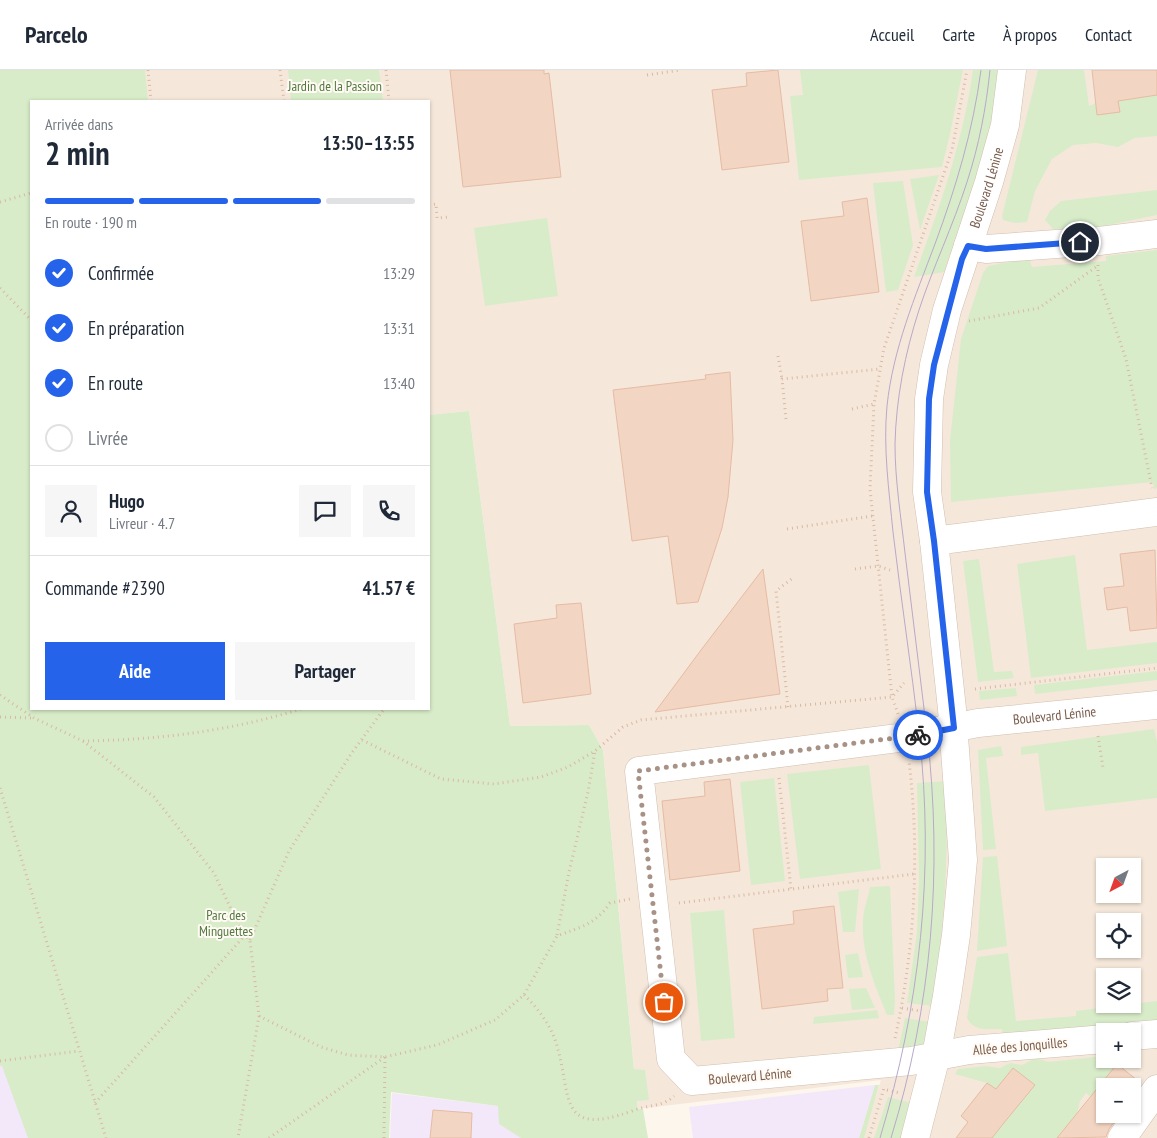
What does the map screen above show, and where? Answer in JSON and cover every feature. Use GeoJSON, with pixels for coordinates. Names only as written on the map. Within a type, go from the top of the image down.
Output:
{"type":"FeatureCollection","features":[{"type":"Feature","properties":{"kind":"street","name":"Boulevard Lénine"},"geometry":{"type":"LineString","coordinates":[[915,1138],[936,1056],[956,935],[962,860],[966,726],[927,492],[929,399],[937,350],[1005,125],[1012,70]]}},
{"type":"Feature","properties":{"kind":"street"},"geometry":{"type":"LineString","coordinates":[[968,246],[986,249],[1098,254],[1157,234]]}},
{"type":"Feature","properties":{"kind":"street"},"geometry":{"type":"LineString","coordinates":[[934,541],[1155,502]]}},
{"type":"Feature","properties":{"kind":"street","name":"Boulevard Lénine"},"geometry":{"type":"LineString","coordinates":[[936,1056],[889,1064],[692,1081],[671,1059],[638,771],[906,737],[966,726],[1157,705]]}},
{"type":"Feature","properties":{"kind":"street"},"geometry":{"type":"LineString","coordinates":[[1141,1035],[1157,1034]]}},
{"type":"Feature","properties":{"kind":"street","name":"Allée des Jonquilles"},"geometry":{"type":"LineString","coordinates":[[936,1056],[969,1050],[1096,1040]]}},
{"type":"Feature","properties":{"kind":"street"},"geometry":{"type":"LineString","coordinates":[[1122,1138],[1157,1089]]}},
{"type":"Feature","properties":{"kind":"path"},"geometry":{"type":"LineString","coordinates":[[148,70],[151,100]]}},
{"type":"Feature","properties":{"kind":"path"},"geometry":{"type":"LineString","coordinates":[[280,70],[284,100]]}},
{"type":"Feature","properties":{"kind":"path"},"geometry":{"type":"LineString","coordinates":[[386,70],[389,100]]}},
{"type":"Feature","properties":{"kind":"path"},"geometry":{"type":"LineString","coordinates":[[647,75],[681,70]]}},
{"type":"Feature","properties":{"kind":"path"},"geometry":{"type":"LineString","coordinates":[[869,1138],[884,1089],[901,1008],[910,942],[914,874],[911,775],[906,737],[892,697],[872,516],[870,481],[874,404],[887,339],[952,150],[966,70]]}},
{"type":"Feature","properties":{"kind":"path"},"geometry":{"type":"LineString","coordinates":[[0,202],[30,193]]}},
{"type":"Feature","properties":{"kind":"path"},"geometry":{"type":"LineString","coordinates":[[430,205],[436,204],[437,218],[450,217]]}},
{"type":"Feature","properties":{"kind":"path"},"geometry":{"type":"LineString","coordinates":[[960,323],[1039,308],[1098,254]]}},
{"type":"Feature","properties":{"kind":"path"},"geometry":{"type":"LineString","coordinates":[[1098,254],[1098,278],[1126,359],[1155,502]]}},
{"type":"Feature","properties":{"kind":"path"},"geometry":{"type":"LineString","coordinates":[[0,288],[30,319]]}},
{"type":"Feature","properties":{"kind":"path"},"geometry":{"type":"LineString","coordinates":[[778,356],[786,419]]}},
{"type":"Feature","properties":{"kind":"path"},"geometry":{"type":"LineString","coordinates":[[782,379],[880,369]]}},
{"type":"Feature","properties":{"kind":"path"},"geometry":{"type":"LineString","coordinates":[[852,409],[874,404]]}},
{"type":"Feature","properties":{"kind":"path"},"geometry":{"type":"LineString","coordinates":[[787,529],[872,516]]}},
{"type":"Feature","properties":{"kind":"path"},"geometry":{"type":"LineString","coordinates":[[855,569],[878,566],[890,570]]}},
{"type":"Feature","properties":{"kind":"path"},"geometry":{"type":"LineString","coordinates":[[788,707],[776,591],[794,577]]}},
{"type":"Feature","properties":{"kind":"path"},"geometry":{"type":"LineString","coordinates":[[966,726],[975,688],[1157,668]]}},
{"type":"Feature","properties":{"kind":"path"},"geometry":{"type":"LineString","coordinates":[[362,740],[441,780],[494,784],[541,777],[568,767],[595,751],[623,727],[641,720],[892,697],[904,683]]}},
{"type":"Feature","properties":{"kind":"path"},"geometry":{"type":"LineString","coordinates":[[0,695],[34,718],[83,742],[154,796],[214,873],[250,941],[259,1016],[238,1138]]}},
{"type":"Feature","properties":{"kind":"path"},"geometry":{"type":"LineString","coordinates":[[83,742],[142,740],[228,729],[297,710]]}},
{"type":"Feature","properties":{"kind":"path"},"geometry":{"type":"LineString","coordinates":[[250,941],[289,851],[383,710]]}},
{"type":"Feature","properties":{"kind":"path"},"geometry":{"type":"LineString","coordinates":[[1095,712],[1103,768]]}},
{"type":"Feature","properties":{"kind":"path"},"geometry":{"type":"LineString","coordinates":[[0,717],[34,718]]}},
{"type":"Feature","properties":{"kind":"path"},"geometry":{"type":"LineString","coordinates":[[259,1016],[321,1047],[348,1055],[385,1057],[437,1045],[495,1020],[524,994],[556,936],[588,792],[595,751]]}},
{"type":"Feature","properties":{"kind":"path"},"geometry":{"type":"LineString","coordinates":[[777,754],[791,889]]}},
{"type":"Feature","properties":{"kind":"path"},"geometry":{"type":"LineString","coordinates":[[0,788],[106,1138]]}},
{"type":"Feature","properties":{"kind":"path"},"geometry":{"type":"LineString","coordinates":[[556,936],[590,924],[600,917],[610,903],[791,889],[914,874]]}},
{"type":"Feature","properties":{"kind":"path"},"geometry":{"type":"LineString","coordinates":[[95,1103],[246,934]]}},
{"type":"Feature","properties":{"kind":"path"},"geometry":{"type":"LineString","coordinates":[[524,994],[534,1004],[557,1045],[570,1111],[586,1124],[616,1119],[642,1107],[667,1103],[692,1081]]}},
{"type":"Feature","properties":{"kind":"path"},"geometry":{"type":"LineString","coordinates":[[0,1061],[79,1051]]}},
{"type":"Feature","properties":{"kind":"path"},"geometry":{"type":"LineString","coordinates":[[269,1138],[385,1057]]}},
{"type":"Feature","properties":{"kind":"path"},"geometry":{"type":"LineString","coordinates":[[384,1138],[385,1057]]}},
{"type":"Feature","properties":{"kind":"shaded area"},"geometry":{"type":"Polygon","coordinates":[[[136,70],[1157,70],[1157,1138],[862,1138],[881,1080],[638,1109],[603,750],[589,725],[510,726],[469,411],[430,415],[430,100],[140,100],[136,70]]]}},
{"type":"Feature","properties":{"kind":"shaded area"},"geometry":{"type":"Polygon","coordinates":[[[9,1065],[35,1138],[0,1138],[0,1066],[9,1065]]]}},
{"type":"Feature","properties":{"kind":"shaded area"},"geometry":{"type":"Polygon","coordinates":[[[875,1085],[859,1138],[693,1138],[689,1107],[875,1085]]]}},
{"type":"Feature","properties":{"kind":"shaded area"},"geometry":{"type":"Polygon","coordinates":[[[392,1093],[498,1106],[557,1138],[390,1138],[392,1093]]]}},
{"type":"Feature","properties":{"kind":"green space","name":"Parc des Minguettes"},"geometry":{"type":"Polygon","coordinates":[[[0,70],[145,70],[148,100],[30,100],[30,710],[430,710],[430,415],[469,411],[510,726],[589,725],[603,750],[634,1069],[645,1070],[649,1100],[637,1101],[638,1109],[643,1109],[648,1138],[521,1138],[499,1124],[498,1106],[391,1092],[389,1138],[28,1138],[2,1066],[0,1066],[0,70]]]}},
{"type":"Feature","properties":{"kind":"green space","name":"Jardin de la Passion"},"geometry":{"type":"Polygon","coordinates":[[[288,70],[379,70],[383,100],[291,100],[288,70]]]}},
{"type":"Feature","properties":{"kind":"green space"},"geometry":{"type":"Polygon","coordinates":[[[800,70],[963,70],[942,167],[799,180],[790,96],[803,95],[800,70]]]}},
{"type":"Feature","properties":{"kind":"green space"},"geometry":{"type":"Polygon","coordinates":[[[973,70],[1000,70],[993,119],[980,169],[944,272],[914,277],[957,149],[973,70]]]}},
{"type":"Feature","properties":{"kind":"green space"},"geometry":{"type":"Polygon","coordinates":[[[1038,70],[1084,70],[1089,106],[1096,103],[1119,112],[1118,101],[1157,95],[1157,136],[1135,138],[1118,147],[1096,143],[1073,145],[1052,159],[1035,191],[1027,222],[1015,223],[1003,220],[1002,216],[1038,70]]]}},
{"type":"Feature","properties":{"kind":"green space"},"geometry":{"type":"Polygon","coordinates":[[[939,175],[920,230],[910,179],[939,175]]]}},
{"type":"Feature","properties":{"kind":"green space"},"geometry":{"type":"Polygon","coordinates":[[[903,181],[913,245],[898,290],[886,292],[873,183],[903,181]]]}},
{"type":"Feature","properties":{"kind":"green space"},"geometry":{"type":"Polygon","coordinates":[[[1157,190],[1157,215],[1099,227],[1053,229],[1045,220],[1050,211],[1061,201],[1157,190]]]}},
{"type":"Feature","properties":{"kind":"green space"},"geometry":{"type":"Polygon","coordinates":[[[547,218],[558,296],[485,306],[474,228],[547,218]]]}},
{"type":"Feature","properties":{"kind":"green space"},"geometry":{"type":"Polygon","coordinates":[[[1157,250],[1157,488],[1154,489],[1153,482],[951,502],[950,440],[961,339],[983,273],[988,266],[1029,258],[1032,267],[1106,261],[1106,256],[1157,250]]]}},
{"type":"Feature","properties":{"kind":"green space"},"geometry":{"type":"Polygon","coordinates":[[[1075,555],[1087,650],[1157,642],[1157,663],[1031,678],[1017,564],[1075,555]]]}},
{"type":"Feature","properties":{"kind":"green space"},"geometry":{"type":"Polygon","coordinates":[[[979,559],[994,672],[1012,671],[1014,678],[978,682],[963,561],[979,559]]]}},
{"type":"Feature","properties":{"kind":"green space"},"geometry":{"type":"Polygon","coordinates":[[[1157,671],[1157,680],[1035,694],[1034,685],[1157,671]]]}},
{"type":"Feature","properties":{"kind":"green space"},"geometry":{"type":"Polygon","coordinates":[[[1016,688],[1017,696],[980,700],[979,691],[1016,688]]]}},
{"type":"Feature","properties":{"kind":"green space"},"geometry":{"type":"Polygon","coordinates":[[[1154,729],[1157,742],[1157,798],[1045,811],[1038,753],[1021,755],[1021,747],[1154,729]]]}},
{"type":"Feature","properties":{"kind":"green space"},"geometry":{"type":"Polygon","coordinates":[[[1001,746],[1003,756],[986,758],[996,849],[983,850],[978,750],[1001,746]]]}},
{"type":"Feature","properties":{"kind":"green space"},"geometry":{"type":"Polygon","coordinates":[[[869,765],[881,869],[800,879],[787,774],[869,765]]]}},
{"type":"Feature","properties":{"kind":"green space"},"geometry":{"type":"Polygon","coordinates":[[[774,778],[785,881],[751,885],[740,782],[774,778]]]}},
{"type":"Feature","properties":{"kind":"green space"},"geometry":{"type":"Polygon","coordinates":[[[946,781],[947,839],[945,894],[933,1006],[907,1003],[917,932],[919,877],[917,783],[946,781]]]}},
{"type":"Feature","properties":{"kind":"green space"},"geometry":{"type":"Polygon","coordinates":[[[997,856],[1007,946],[977,951],[983,857],[997,856]]]}},
{"type":"Feature","properties":{"kind":"green space"},"geometry":{"type":"Polygon","coordinates":[[[890,886],[894,1015],[887,1015],[878,992],[870,969],[863,933],[864,913],[870,887],[890,886]]]}},
{"type":"Feature","properties":{"kind":"green space"},"geometry":{"type":"Polygon","coordinates":[[[859,889],[855,932],[843,932],[838,892],[859,889]]]}},
{"type":"Feature","properties":{"kind":"green space"},"geometry":{"type":"Polygon","coordinates":[[[724,910],[735,1038],[701,1041],[690,913],[724,910]]]}},
{"type":"Feature","properties":{"kind":"green space"},"geometry":{"type":"Polygon","coordinates":[[[858,953],[863,977],[848,978],[845,955],[858,953]]]}},
{"type":"Feature","properties":{"kind":"green space"},"geometry":{"type":"Polygon","coordinates":[[[1008,953],[1016,1021],[1076,1016],[1076,1011],[1096,1009],[1096,1013],[1141,1013],[1141,1003],[1157,1001],[1157,1021],[1096,1023],[1096,1028],[1003,1038],[1002,1029],[977,1028],[967,1018],[977,957],[1008,953]]]}},
{"type":"Feature","properties":{"kind":"green space"},"geometry":{"type":"Polygon","coordinates":[[[866,988],[875,1008],[852,1010],[849,989],[866,988]]]}},
{"type":"Feature","properties":{"kind":"green space"},"geometry":{"type":"Polygon","coordinates":[[[877,1010],[879,1018],[813,1024],[814,1017],[877,1010]]]}},
{"type":"Feature","properties":{"kind":"green space"},"geometry":{"type":"Polygon","coordinates":[[[905,1018],[930,1022],[925,1046],[898,1051],[905,1018]]]}},
{"type":"Feature","properties":{"kind":"green space"},"geometry":{"type":"Polygon","coordinates":[[[1096,1057],[1096,1068],[1114,1068],[1106,1078],[1096,1078],[1096,1091],[1091,1097],[1086,1093],[1080,1101],[1077,1114],[1057,1138],[992,1138],[1034,1085],[996,1089],[987,1083],[955,1074],[958,1069],[986,1066],[1000,1068],[1010,1063],[1022,1065],[1036,1058],[1048,1062],[1096,1057]]]}},
{"type":"Feature","properties":{"kind":"green space"},"geometry":{"type":"Polygon","coordinates":[[[875,1085],[879,1085],[864,1138],[859,1138],[875,1085]]]}},
{"type":"Feature","properties":{"kind":"green space"},"geometry":{"type":"Polygon","coordinates":[[[888,1097],[912,1103],[901,1138],[874,1138],[888,1097]]]}},
{"type":"Feature","properties":{"kind":"building"},"geometry":{"type":"Polygon","coordinates":[[[450,70],[544,70],[544,74],[549,73],[561,177],[463,187],[450,70]]]}},
{"type":"Feature","properties":{"kind":"building"},"geometry":{"type":"Polygon","coordinates":[[[778,70],[789,162],[722,170],[712,90],[747,86],[746,73],[778,70]]]}},
{"type":"Feature","properties":{"kind":"building"},"geometry":{"type":"Polygon","coordinates":[[[1092,70],[1157,70],[1157,95],[1118,101],[1120,112],[1097,115],[1092,70]]]}},
{"type":"Feature","properties":{"kind":"building"},"geometry":{"type":"Polygon","coordinates":[[[867,198],[879,292],[811,301],[801,221],[844,216],[842,202],[867,198]]]}},
{"type":"Feature","properties":{"kind":"building"},"geometry":{"type":"Polygon","coordinates":[[[730,372],[733,440],[728,497],[722,528],[698,602],[677,604],[668,536],[632,541],[613,390],[706,379],[705,375],[730,372]]]}},
{"type":"Feature","properties":{"kind":"building"},"geometry":{"type":"Polygon","coordinates":[[[1155,550],[1157,628],[1130,631],[1127,607],[1107,610],[1104,588],[1124,586],[1120,554],[1155,550]]]}},
{"type":"Feature","properties":{"kind":"building"},"geometry":{"type":"Polygon","coordinates":[[[763,569],[780,694],[655,712],[701,650],[763,569]]]}},
{"type":"Feature","properties":{"kind":"building"},"geometry":{"type":"Polygon","coordinates":[[[581,603],[591,694],[523,703],[514,624],[557,618],[556,605],[581,603]]]}},
{"type":"Feature","properties":{"kind":"building"},"geometry":{"type":"Polygon","coordinates":[[[730,779],[740,871],[670,880],[662,801],[705,796],[704,782],[730,779]]]}},
{"type":"Feature","properties":{"kind":"building"},"geometry":{"type":"Polygon","coordinates":[[[834,906],[843,988],[827,989],[828,1001],[762,1009],[753,929],[794,924],[793,911],[834,906]]]}},
{"type":"Feature","properties":{"kind":"building"},"geometry":{"type":"Polygon","coordinates":[[[1013,1068],[1035,1085],[992,1138],[956,1138],[968,1122],[961,1116],[987,1083],[996,1089],[1013,1068]]]}},
{"type":"Feature","properties":{"kind":"building"},"geometry":{"type":"Polygon","coordinates":[[[1114,1068],[1122,1068],[1134,1078],[1106,1078],[1114,1068]]]}},
{"type":"Feature","properties":{"kind":"building"},"geometry":{"type":"Polygon","coordinates":[[[1096,1090],[1096,1123],[1113,1123],[1106,1137],[1057,1138],[1096,1090]]]}},
{"type":"Feature","properties":{"kind":"building"},"geometry":{"type":"Polygon","coordinates":[[[433,1110],[472,1113],[471,1138],[430,1138],[433,1110]]]}},
{"type":"Feature","properties":{"kind":"tram line"},"geometry":{"type":"LineString","coordinates":[[880,1138],[894,1088],[914,988],[924,887],[925,836],[924,785],[919,733],[888,485],[886,453],[887,406],[894,364],[900,344],[957,180],[978,93],[981,70]]}},
{"type":"Feature","properties":{"kind":"tram line"},"geometry":{"type":"LineString","coordinates":[[891,1138],[905,1088],[925,988],[933,887],[934,836],[927,733],[897,485],[895,458],[897,410],[902,376],[914,326],[967,182],[975,154],[984,113],[990,70]]}},
{"type":"Feature","properties":{"kind":"way so far"},"geometry":{"type":"LineString","coordinates":[[664,1002],[638,771],[918,735]]}},
{"type":"Feature","properties":{"kind":"route"},"geometry":{"type":"LineString","coordinates":[[918,735],[954,728],[927,492],[929,399],[934,365],[962,259],[968,246],[986,249],[1080,242]]}}]}
